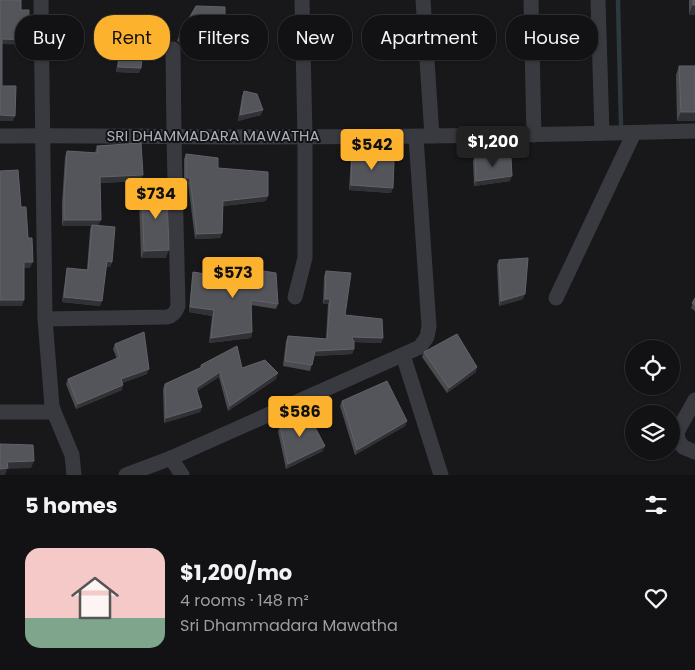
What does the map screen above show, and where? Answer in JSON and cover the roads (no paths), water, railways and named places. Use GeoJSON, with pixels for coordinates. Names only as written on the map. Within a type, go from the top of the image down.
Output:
{"type":"FeatureCollection","features":[{"type":"Feature","properties":{"kind":"street"},"geometry":{"type":"LineString","coordinates":[[41,0],[45,319],[52,406],[72,455],[74,475]]}},
{"type":"Feature","properties":{"kind":"street"},"geometry":{"type":"LineString","coordinates":[[295,297],[305,258],[302,0]]}},
{"type":"Feature","properties":{"kind":"street"},"geometry":{"type":"LineString","coordinates":[[423,0],[432,136]]}},
{"type":"Feature","properties":{"kind":"street"},"geometry":{"type":"LineString","coordinates":[[531,0],[534,135]]}},
{"type":"Feature","properties":{"kind":"street"},"geometry":{"type":"LineString","coordinates":[[598,0],[602,134]]}},
{"type":"Feature","properties":{"kind":"street"},"geometry":{"type":"LineString","coordinates":[[45,319],[167,318],[174,314],[178,306],[173,49]]}},
{"type":"Feature","properties":{"kind":"street","name":"SRI DHAMMADARA MAWATHA"},"geometry":{"type":"LineString","coordinates":[[0,136],[416,137],[695,131]]}},
{"type":"Feature","properties":{"kind":"street"},"geometry":{"type":"LineString","coordinates":[[556,298],[634,132]]}},
{"type":"Feature","properties":{"kind":"street"},"geometry":{"type":"LineString","coordinates":[[126,475],[171,458],[420,347],[427,337],[429,326],[416,137]]}},
{"type":"Feature","properties":{"kind":"street"},"geometry":{"type":"LineString","coordinates":[[403,355],[441,475]]}},
{"type":"Feature","properties":{"kind":"street"},"geometry":{"type":"LineString","coordinates":[[695,400],[677,432],[678,440],[683,447],[695,452]]}},
{"type":"Feature","properties":{"kind":"street"},"geometry":{"type":"LineString","coordinates":[[0,412],[54,412]]}},
{"type":"Feature","properties":{"kind":"street"},"geometry":{"type":"LineString","coordinates":[[171,458],[182,475]]}},
{"type":"Feature","properties":{"kind":"waterway"},"geometry":{"type":"LineString","coordinates":[[618,0],[621,126]]}}]}
